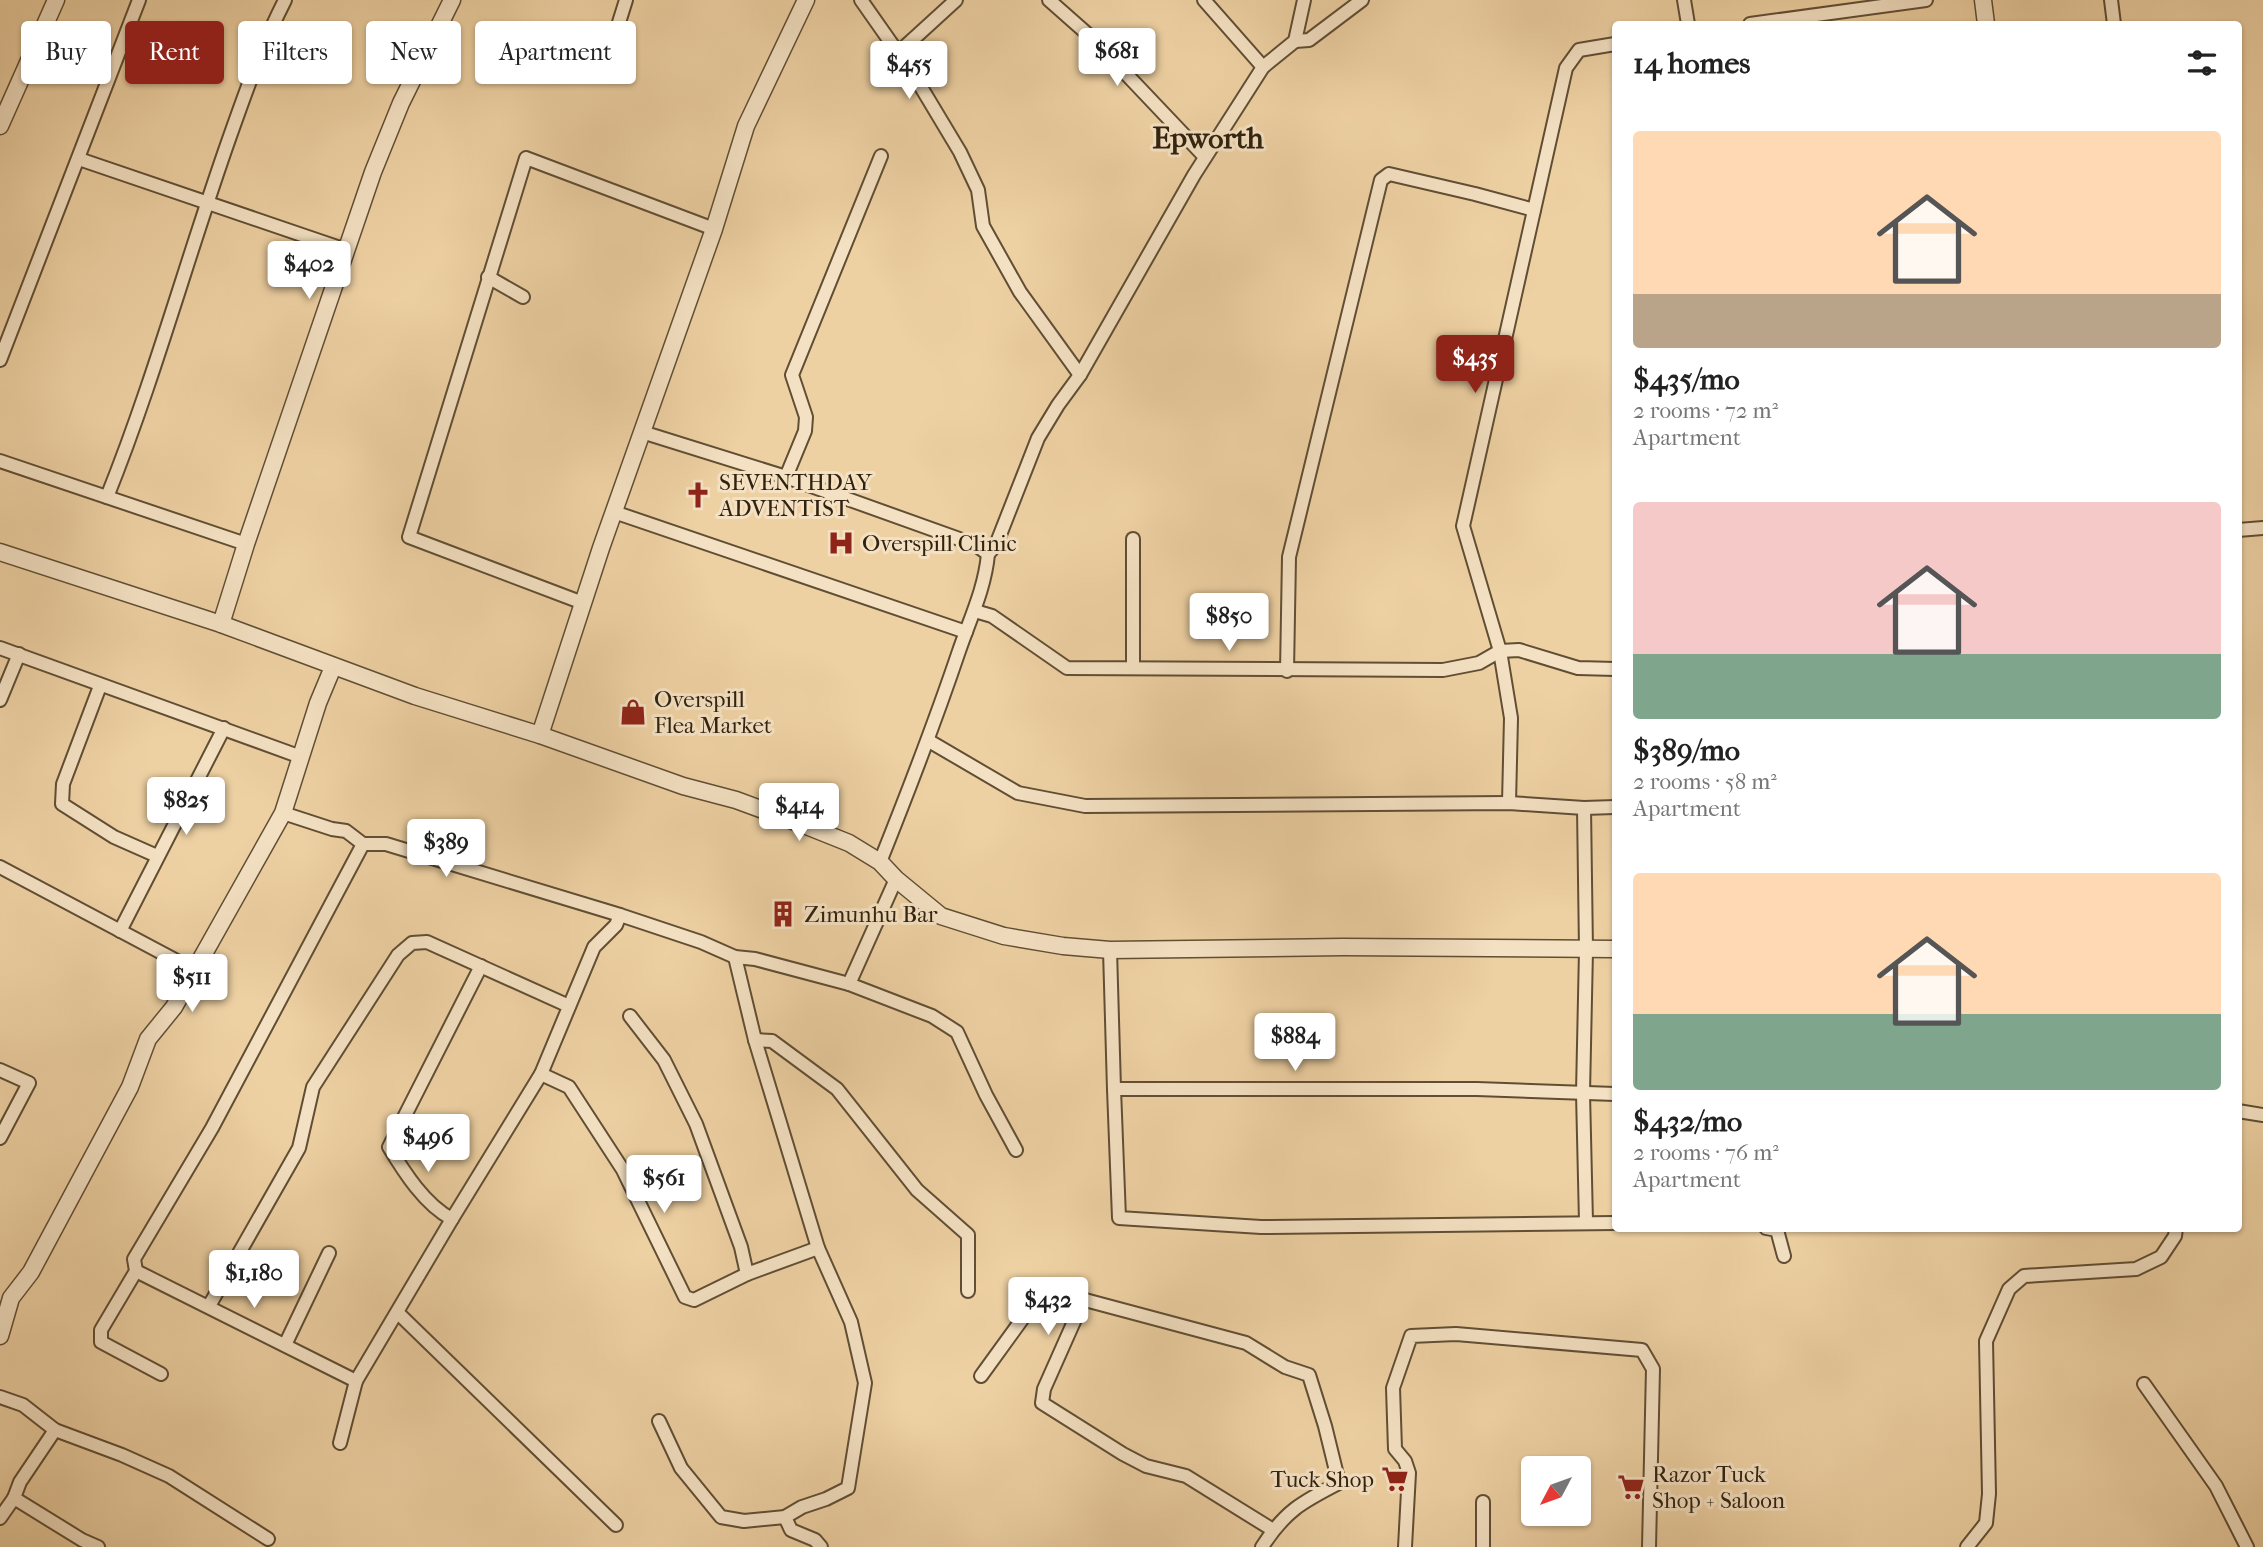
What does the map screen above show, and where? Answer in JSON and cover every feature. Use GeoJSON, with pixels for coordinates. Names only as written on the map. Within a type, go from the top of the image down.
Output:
{"type":"FeatureCollection","features":[{"type":"Feature","properties":{"kind":"street"},"geometry":{"type":"LineString","coordinates":[[0,360],[139,0]]}},
{"type":"Feature","properties":{"kind":"street"},"geometry":{"type":"LineString","coordinates":[[107,497],[131,436],[207,203],[265,40],[285,0]]}},
{"type":"Feature","properties":{"kind":"street"},"geometry":{"type":"LineString","coordinates":[[221,624],[373,172],[401,103],[452,0]]}},
{"type":"Feature","properties":{"kind":"street"},"geometry":{"type":"LineString","coordinates":[[619,21],[626,0]]}},
{"type":"Feature","properties":{"kind":"street"},"geometry":{"type":"LineString","coordinates":[[540,735],[614,512],[714,229],[746,126],[806,0]]}},
{"type":"Feature","properties":{"kind":"street"},"geometry":{"type":"LineString","coordinates":[[861,0],[960,152],[978,190],[983,226],[1020,292],[1080,375]]}},
{"type":"Feature","properties":{"kind":"street"},"geometry":{"type":"LineString","coordinates":[[898,53],[956,0]]}},
{"type":"Feature","properties":{"kind":"street"},"geometry":{"type":"LineString","coordinates":[[1049,0],[1092,38],[1205,157]]}},
{"type":"Feature","properties":{"kind":"street"},"geometry":{"type":"LineString","coordinates":[[1204,0],[1263,67]]}},
{"type":"Feature","properties":{"kind":"street"},"geometry":{"type":"LineString","coordinates":[[1295,41],[1304,0]]}},
{"type":"Feature","properties":{"kind":"street"},"geometry":{"type":"LineString","coordinates":[[880,862],[929,741],[975,611],[988,554],[996,545],[1038,438],[1080,375],[1205,157],[1263,67],[1295,41],[1310,40],[1362,0]]}},
{"type":"Feature","properties":{"kind":"street"},"geometry":{"type":"LineString","coordinates":[[1684,0],[1688,21]]}},
{"type":"Feature","properties":{"kind":"street"},"geometry":{"type":"LineString","coordinates":[[1771,21],[1926,0]]}},
{"type":"Feature","properties":{"kind":"street"},"geometry":{"type":"LineString","coordinates":[[1983,0],[1986,21]]}},
{"type":"Feature","properties":{"kind":"street"},"geometry":{"type":"LineString","coordinates":[[2111,0],[2113,21]]}},
{"type":"Feature","properties":{"kind":"street"},"geometry":{"type":"LineString","coordinates":[[0,126],[6,95],[52,1]]}},
{"type":"Feature","properties":{"kind":"street"},"geometry":{"type":"LineString","coordinates":[[1509,803],[1511,719],[1500,651],[1463,526],[1566,68],[1579,50],[1612,44]]}},
{"type":"Feature","properties":{"kind":"street"},"geometry":{"type":"LineString","coordinates":[[786,477],[805,430],[806,417],[792,375],[881,156]]}},
{"type":"Feature","properties":{"kind":"street"},"geometry":{"type":"LineString","coordinates":[[583,603],[409,537],[526,158],[714,229]]}},
{"type":"Feature","properties":{"kind":"street"},"geometry":{"type":"LineString","coordinates":[[79,159],[346,250]]}},
{"type":"Feature","properties":{"kind":"street"},"geometry":{"type":"LineString","coordinates":[[1287,671],[1289,557],[1381,180],[1389,174],[1534,210]]}},
{"type":"Feature","properties":{"kind":"street"},"geometry":{"type":"LineString","coordinates":[[488,277],[523,298]]}},
{"type":"Feature","properties":{"kind":"street"},"geometry":{"type":"LineString","coordinates":[[642,432],[786,477],[976,545],[988,554]]}},
{"type":"Feature","properties":{"kind":"street"},"geometry":{"type":"LineString","coordinates":[[0,461],[246,544]]}},
{"type":"Feature","properties":{"kind":"street"},"geometry":{"type":"LineString","coordinates":[[614,512],[966,632]]}},
{"type":"Feature","properties":{"kind":"street"},"geometry":{"type":"LineString","coordinates":[[2242,530],[2263,528]]}},
{"type":"Feature","properties":{"kind":"street"},"geometry":{"type":"LineString","coordinates":[[1133,539],[1133,668]]}},
{"type":"Feature","properties":{"kind":"street"},"geometry":{"type":"LineString","coordinates":[[0,552],[221,624],[427,700],[540,735],[683,786],[736,800],[804,825],[849,843],[880,862],[929,908],[956,922],[1027,941],[1110,950],[1343,947],[1612,949]]}},
{"type":"Feature","properties":{"kind":"street"},"geometry":{"type":"LineString","coordinates":[[975,611],[992,616],[1067,668],[1443,670],[1479,663],[1500,651],[1519,650],[1578,668],[1612,669]]}},
{"type":"Feature","properties":{"kind":"street"},"geometry":{"type":"LineString","coordinates":[[0,648],[301,757]]}},
{"type":"Feature","properties":{"kind":"street"},"geometry":{"type":"LineString","coordinates":[[0,700],[19,654]]}},
{"type":"Feature","properties":{"kind":"street"},"geometry":{"type":"LineString","coordinates":[[0,1336],[12,1298],[31,1272],[130,1087],[148,1039],[174,1007],[284,813],[333,667]]}},
{"type":"Feature","properties":{"kind":"street"},"geometry":{"type":"LineString","coordinates":[[100,686],[62,784],[62,804],[114,837],[158,856]]}},
{"type":"Feature","properties":{"kind":"street"},"geometry":{"type":"LineString","coordinates":[[120,931],[224,728]]}},
{"type":"Feature","properties":{"kind":"street"},"geometry":{"type":"LineString","coordinates":[[929,741],[1018,793],[1085,806],[1509,803],[1612,807]]}},
{"type":"Feature","properties":{"kind":"street"},"geometry":{"type":"LineString","coordinates":[[1584,807],[1586,950],[1583,1093],[1586,1222]]}},
{"type":"Feature","properties":{"kind":"street"},"geometry":{"type":"LineString","coordinates":[[284,813],[346,831],[363,844],[386,844],[620,915],[701,942],[735,957],[755,959],[849,984],[932,1016],[957,1032],[1016,1150]]}},
{"type":"Feature","properties":{"kind":"street"},"geometry":{"type":"LineString","coordinates":[[161,1374],[101,1342],[101,1330],[136,1271],[134,1259],[212,1128],[363,844]]}},
{"type":"Feature","properties":{"kind":"street"},"geometry":{"type":"LineString","coordinates":[[0,867],[194,970]]}},
{"type":"Feature","properties":{"kind":"street"},"geometry":{"type":"LineString","coordinates":[[849,984],[896,879]]}},
{"type":"Feature","properties":{"kind":"street"},"geometry":{"type":"LineString","coordinates":[[340,1443],[356,1381],[541,1074],[594,947],[616,925],[620,915]]}},
{"type":"Feature","properties":{"kind":"street"},"geometry":{"type":"LineString","coordinates":[[209,1306],[299,1148],[313,1087],[398,955],[412,943],[427,942],[569,1006]]}},
{"type":"Feature","properties":{"kind":"street"},"geometry":{"type":"LineString","coordinates":[[1110,950],[1119,1218],[1261,1227],[1612,1223]]}},
{"type":"Feature","properties":{"kind":"street"},"geometry":{"type":"LineString","coordinates":[[659,1421],[681,1468],[721,1517],[744,1521],[785,1517],[848,1488],[865,1383],[851,1322],[818,1248],[755,1040],[735,957]]}},
{"type":"Feature","properties":{"kind":"street"},"geometry":{"type":"LineString","coordinates":[[452,1219],[440,1213],[401,1167],[389,1147],[481,966]]}},
{"type":"Feature","properties":{"kind":"street"},"geometry":{"type":"LineString","coordinates":[[630,1016],[664,1060],[696,1124],[741,1247],[747,1275]]}},
{"type":"Feature","properties":{"kind":"street"},"geometry":{"type":"LineString","coordinates":[[755,1040],[772,1041],[837,1089],[917,1190],[968,1235],[968,1291]]}},
{"type":"Feature","properties":{"kind":"street"},"geometry":{"type":"LineString","coordinates":[[0,1070],[29,1083],[0,1138]]}},
{"type":"Feature","properties":{"kind":"street"},"geometry":{"type":"LineString","coordinates":[[541,1074],[569,1087],[610,1149],[623,1170],[685,1297],[694,1300],[747,1275],[818,1248]]}},
{"type":"Feature","properties":{"kind":"street"},"geometry":{"type":"LineString","coordinates":[[1114,1089],[1478,1089],[1612,1094]]}},
{"type":"Feature","properties":{"kind":"street"},"geometry":{"type":"LineString","coordinates":[[2242,1112],[2263,1115]]}},
{"type":"Feature","properties":{"kind":"street"},"geometry":{"type":"LineString","coordinates":[[1778,1232],[1784,1256]]}},
{"type":"Feature","properties":{"kind":"street"},"geometry":{"type":"LineString","coordinates":[[1967,1547],[1986,1523],[1989,1494],[1986,1340],[2009,1289],[2024,1276],[2136,1269],[2161,1257],[2175,1232]]}},
{"type":"Feature","properties":{"kind":"street"},"geometry":{"type":"LineString","coordinates":[[285,1345],[330,1253]]}},
{"type":"Feature","properties":{"kind":"street"},"geometry":{"type":"LineString","coordinates":[[136,1271],[356,1381]]}},
{"type":"Feature","properties":{"kind":"street"},"geometry":{"type":"LineString","coordinates":[[981,1376],[1044,1289],[1247,1343],[1285,1367],[1309,1375],[1339,1483],[1298,1504],[1273,1530],[1262,1547]]}},
{"type":"Feature","properties":{"kind":"street"},"geometry":{"type":"LineString","coordinates":[[1084,1299],[1044,1389],[1042,1403],[1123,1454],[1146,1466],[1186,1476],[1273,1530]]}},
{"type":"Feature","properties":{"kind":"street"},"geometry":{"type":"LineString","coordinates":[[398,1313],[616,1525]]}},
{"type":"Feature","properties":{"kind":"street"},"geometry":{"type":"LineString","coordinates":[[1405,1547],[1409,1473],[1405,1461],[1395,1449],[1393,1388],[1412,1336],[1456,1334],[1642,1350],[1653,1369],[1649,1547]]}},
{"type":"Feature","properties":{"kind":"street"},"geometry":{"type":"LineString","coordinates":[[2144,1384],[2216,1486],[2247,1547]]}},
{"type":"Feature","properties":{"kind":"street"},"geometry":{"type":"LineString","coordinates":[[0,1396],[23,1405],[55,1430],[169,1475],[268,1539]]}},
{"type":"Feature","properties":{"kind":"street"},"geometry":{"type":"LineString","coordinates":[[0,1518],[14,1498],[20,1482],[55,1430]]}},
{"type":"Feature","properties":{"kind":"street"},"geometry":{"type":"LineString","coordinates":[[14,1498],[98,1547]]}},
{"type":"Feature","properties":{"kind":"street"},"geometry":{"type":"LineString","coordinates":[[1483,1502],[1483,1547]]}},
{"type":"Feature","properties":{"kind":"street"},"geometry":{"type":"LineString","coordinates":[[785,1517],[790,1530],[816,1540],[821,1547]]}},
{"type":"Feature","properties":{"kind":"place","name":"SEVENTHDAY ADVENTIST"},"geometry":{"type":"Point","coordinates":[698,495]}},
{"type":"Feature","properties":{"kind":"place","name":"Overspill Clinic"},"geometry":{"type":"Point","coordinates":[841,543]}},
{"type":"Feature","properties":{"kind":"place","name":"Overspill Flea Market"},"geometry":{"type":"Point","coordinates":[633,712]}},
{"type":"Feature","properties":{"kind":"place","name":"Zimunhu Bar"},"geometry":{"type":"Point","coordinates":[783,914]}},
{"type":"Feature","properties":{"kind":"place","name":"Tuck Shop"},"geometry":{"type":"Point","coordinates":[1395,1479]}},
{"type":"Feature","properties":{"kind":"place","name":"Razor Tuck Shop + Saloon"},"geometry":{"type":"Point","coordinates":[1631,1487]}},
{"type":"Feature","properties":{"kind":"district","name":"Epworth"},"geometry":{"type":"Point","coordinates":[1208,138]}}]}
